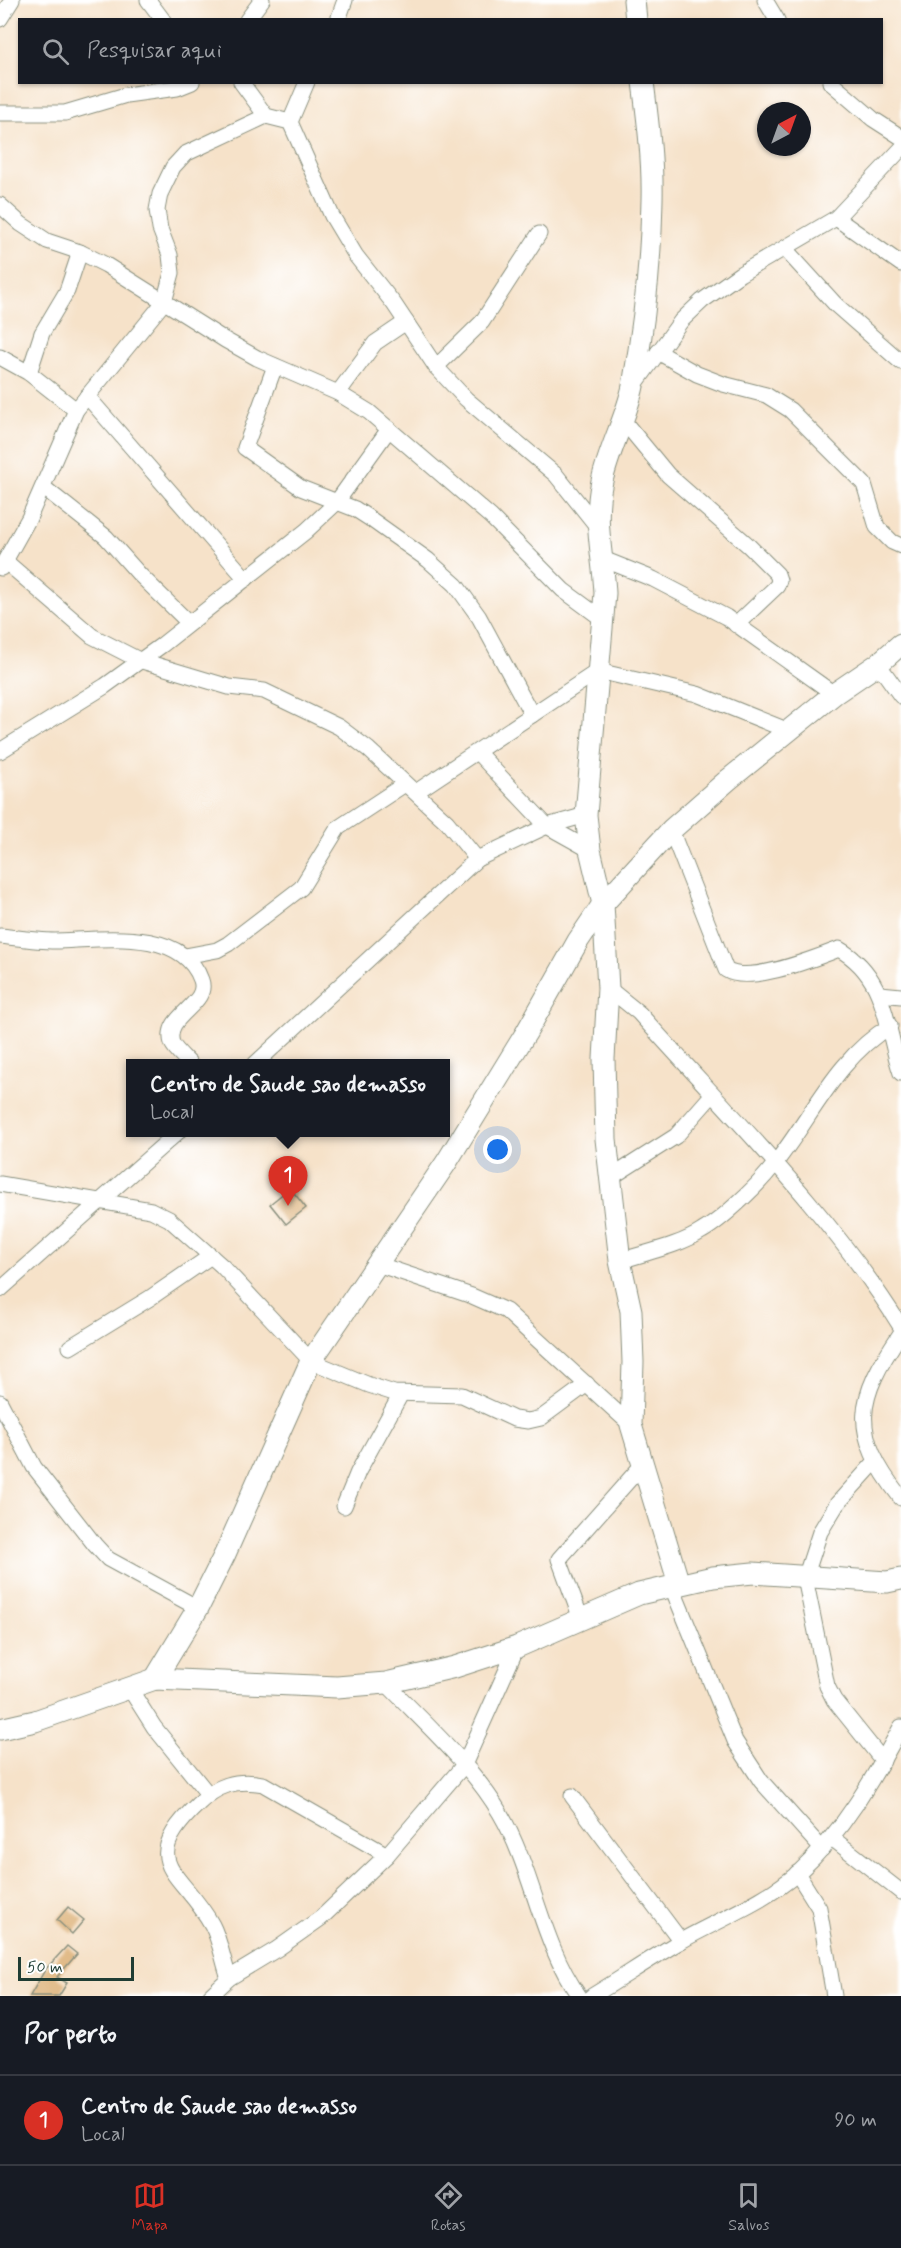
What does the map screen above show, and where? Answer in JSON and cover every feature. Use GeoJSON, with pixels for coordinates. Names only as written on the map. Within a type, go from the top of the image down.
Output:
{"type":"FeatureCollection","features":[{"type":"Feature","properties":{"kind":"street"},"geometry":{"type":"LineString","coordinates":[[0,19],[12,0]]}},
{"type":"Feature","properties":{"kind":"street"},"geometry":{"type":"LineString","coordinates":[[148,0],[162,18]]}},
{"type":"Feature","properties":{"kind":"street"},"geometry":{"type":"LineString","coordinates":[[248,18],[262,0]]}},
{"type":"Feature","properties":{"kind":"street"},"geometry":{"type":"LineString","coordinates":[[339,18],[345,0]]}},
{"type":"Feature","properties":{"kind":"street"},"geometry":{"type":"LineString","coordinates":[[634,0],[636,18]]}},
{"type":"Feature","properties":{"kind":"street"},"geometry":{"type":"LineString","coordinates":[[766,0],[776,18]]}},
{"type":"Feature","properties":{"kind":"street"},"geometry":{"type":"LineString","coordinates":[[0,113],[64,112],[126,95],[177,88],[187,84]]}},
{"type":"Feature","properties":{"kind":"street"},"geometry":{"type":"LineString","coordinates":[[242,84],[266,116]]}},
{"type":"Feature","properties":{"kind":"street"},"geometry":{"type":"LineString","coordinates":[[306,84],[290,122],[332,216],[356,256],[406,322],[436,367],[466,399],[556,475],[596,525]]}},
{"type":"Feature","properties":{"kind":"street"},"geometry":{"type":"LineString","coordinates":[[643,84],[652,198],[649,256],[632,388],[601,483],[596,525],[603,559],[605,593],[601,618],[586,815],[590,850],[603,904],[608,988],[604,1059],[606,1139],[620,1261],[630,1311],[633,1362],[631,1425],[644,1463],[675,1584],[735,1741],[761,1781],[827,1844],[901,1892]]}},
{"type":"Feature","properties":{"kind":"street"},"geometry":{"type":"LineString","coordinates":[[832,84],[873,119],[901,137]]}},
{"type":"Feature","properties":{"kind":"street"},"geometry":{"type":"LineString","coordinates":[[290,122],[266,116],[185,154],[172,167],[160,194],[157,210],[160,229],[170,255],[172,273],[164,302],[76,410],[43,487],[1,567],[92,636],[139,660],[229,687],[264,692],[339,727],[410,788],[462,838],[477,859]]}},
{"type":"Feature","properties":{"kind":"street"},"geometry":{"type":"LineString","coordinates":[[632,388],[658,352],[702,301],[740,274],[836,218],[901,149]]}},
{"type":"Feature","properties":{"kind":"street"},"geometry":{"type":"LineString","coordinates":[[0,205],[21,224],[47,241],[80,252],[106,265],[225,340],[275,366],[338,393],[389,429],[491,517],[563,590],[601,618]]}},
{"type":"Feature","properties":{"kind":"street"},"geometry":{"type":"LineString","coordinates":[[836,218],[901,264]]}},
{"type":"Feature","properties":{"kind":"street"},"geometry":{"type":"LineString","coordinates":[[436,367],[482,322],[539,234]]}},
{"type":"Feature","properties":{"kind":"street"},"geometry":{"type":"LineString","coordinates":[[785,249],[836,305],[901,362]]}},
{"type":"Feature","properties":{"kind":"street"},"geometry":{"type":"LineString","coordinates":[[29,373],[42,333],[67,291],[80,252]]}},
{"type":"Feature","properties":{"kind":"street"},"geometry":{"type":"LineString","coordinates":[[338,393],[375,343],[406,322]]}},
{"type":"Feature","properties":{"kind":"street"},"geometry":{"type":"LineString","coordinates":[[658,352],[697,374],[723,384],[766,395],[790,410],[864,484],[877,527],[892,542],[901,546]]}},
{"type":"Feature","properties":{"kind":"street"},"geometry":{"type":"LineString","coordinates":[[0,357],[29,373],[76,410]]}},
{"type":"Feature","properties":{"kind":"street"},"geometry":{"type":"LineString","coordinates":[[275,366],[245,448],[301,488],[355,509],[399,538],[456,585],[479,617],[532,715]]}},
{"type":"Feature","properties":{"kind":"street"},"geometry":{"type":"LineString","coordinates":[[87,396],[246,579]]}},
{"type":"Feature","properties":{"kind":"street"},"geometry":{"type":"LineString","coordinates":[[621,418],[668,475],[748,545],[777,574],[779,580],[777,586],[736,625]]}},
{"type":"Feature","properties":{"kind":"street"},"geometry":{"type":"LineString","coordinates":[[0,751],[95,692],[162,645],[188,622],[202,614],[246,579],[336,503],[389,429]]}},
{"type":"Feature","properties":{"kind":"street"},"geometry":{"type":"LineString","coordinates":[[43,487],[106,537],[139,574],[188,622]]}},
{"type":"Feature","properties":{"kind":"street"},"geometry":{"type":"LineString","coordinates":[[603,559],[653,579],[696,600],[736,625],[834,694]]}},
{"type":"Feature","properties":{"kind":"street"},"geometry":{"type":"LineString","coordinates":[[155,1679],[198,1608],[225,1554],[311,1361],[446,1163],[526,1033],[578,941],[603,904],[671,830],[834,694],[878,664],[901,644]]}},
{"type":"Feature","properties":{"kind":"street"},"geometry":{"type":"LineString","coordinates":[[878,664],[901,696]]}},
{"type":"Feature","properties":{"kind":"street"},"geometry":{"type":"LineString","coordinates":[[0,936],[54,941],[86,938],[143,940],[185,956],[217,950],[301,888],[338,828],[477,752],[598,671],[688,691],[738,708],[789,731]]}},
{"type":"Feature","properties":{"kind":"street"},"geometry":{"type":"LineString","coordinates":[[477,752],[548,826],[590,850]]}},
{"type":"Feature","properties":{"kind":"street"},"geometry":{"type":"LineString","coordinates":[[260,1059],[477,859],[548,826],[586,815]]}},
{"type":"Feature","properties":{"kind":"street"},"geometry":{"type":"LineString","coordinates":[[671,830],[726,970],[733,975],[792,966],[839,949],[853,959],[880,994],[901,1073]]}},
{"type":"Feature","properties":{"kind":"street"},"geometry":{"type":"LineString","coordinates":[[185,956],[201,978],[203,987],[199,997],[174,1023],[171,1034],[173,1044],[186,1059]]}},
{"type":"Feature","properties":{"kind":"street"},"geometry":{"type":"LineString","coordinates":[[608,988],[639,1013],[775,1164],[832,1230],[885,1300],[901,1327]]}},
{"type":"Feature","properties":{"kind":"street"},"geometry":{"type":"LineString","coordinates":[[880,994],[901,996]]}},
{"type":"Feature","properties":{"kind":"street"},"geometry":{"type":"LineString","coordinates":[[620,1261],[702,1232],[775,1164],[825,1090],[855,1052],[868,1039],[890,1026]]}},
{"type":"Feature","properties":{"kind":"street"},"geometry":{"type":"LineString","coordinates":[[610,1178],[676,1136],[712,1095]]}},
{"type":"Feature","properties":{"kind":"street"},"geometry":{"type":"LineString","coordinates":[[0,1290],[172,1137]]}},
{"type":"Feature","properties":{"kind":"street"},"geometry":{"type":"LineString","coordinates":[[0,1184],[151,1210],[169,1218],[211,1256],[292,1337],[311,1361],[369,1385],[401,1394],[462,1395],[514,1419],[528,1421],[541,1418],[587,1384]]}},
{"type":"Feature","properties":{"kind":"street"},"geometry":{"type":"LineString","coordinates":[[70,1347],[150,1298],[211,1256]]}},
{"type":"Feature","properties":{"kind":"street"},"geometry":{"type":"LineString","coordinates":[[377,1264],[472,1296],[506,1311],[631,1425]]}},
{"type":"Feature","properties":{"kind":"street"},"geometry":{"type":"LineString","coordinates":[[901,1333],[879,1366],[867,1390],[864,1420],[868,1446],[901,1498]]}},
{"type":"Feature","properties":{"kind":"street"},"geometry":{"type":"LineString","coordinates":[[344,1506],[358,1472],[401,1394]]}},
{"type":"Feature","properties":{"kind":"street"},"geometry":{"type":"LineString","coordinates":[[0,1402],[34,1467],[95,1545],[108,1558],[198,1608]]}},
{"type":"Feature","properties":{"kind":"street"},"geometry":{"type":"LineString","coordinates":[[876,1461],[837,1504],[820,1532],[805,1578],[827,1686],[834,1700],[883,1761]]}},
{"type":"Feature","properties":{"kind":"street"},"geometry":{"type":"LineString","coordinates":[[581,1619],[559,1559],[644,1463]]}},
{"type":"Feature","properties":{"kind":"street"},"geometry":{"type":"LineString","coordinates":[[0,1729],[35,1721],[128,1686],[155,1679],[337,1687],[386,1683],[455,1667],[517,1647],[639,1594],[675,1584],[753,1574],[887,1582],[901,1579]]}},
{"type":"Feature","properties":{"kind":"street"},"geometry":{"type":"LineString","coordinates":[[210,1996],[229,1978],[277,1949],[321,1918],[387,1855],[464,1765],[517,1647]]}},
{"type":"Feature","properties":{"kind":"street"},"geometry":{"type":"LineString","coordinates":[[386,1683],[464,1765],[500,1812],[537,1898],[547,1935],[562,1972],[579,1996]]}},
{"type":"Feature","properties":{"kind":"street"},"geometry":{"type":"LineString","coordinates":[[128,1686],[154,1727],[208,1794]]}},
{"type":"Feature","properties":{"kind":"street"},"geometry":{"type":"LineString","coordinates":[[592,1996],[681,1941],[752,1904],[797,1873],[827,1844],[883,1761],[901,1727]]}},
{"type":"Feature","properties":{"kind":"street"},"geometry":{"type":"LineString","coordinates":[[229,1978],[212,1926],[182,1886],[166,1857],[165,1848],[184,1817],[208,1794],[227,1784],[245,1780],[263,1784],[387,1855]]}},
{"type":"Feature","properties":{"kind":"street"},"geometry":{"type":"LineString","coordinates":[[572,1796],[681,1941]]}},
{"type":"Feature","properties":{"kind":"street"},"geometry":{"type":"LineString","coordinates":[[797,1873],[819,1908],[834,1996]]}},
{"type":"Feature","properties":{"kind":"building"},"geometry":{"type":"Polygon","coordinates":[[[290,1188],[306,1208],[286,1224],[270,1204],[290,1188]]]}},
{"type":"Feature","properties":{"kind":"building"},"geometry":{"type":"Polygon","coordinates":[[[68,1907],[84,1920],[72,1934],[57,1920],[68,1907]]]}},
{"type":"Feature","properties":{"kind":"building"},"geometry":{"type":"Polygon","coordinates":[[[67,1946],[77,1954],[57,1977],[67,1983],[59,1996],[30,1996],[45,1970],[67,1946]]]}},
{"type":"Feature","properties":{"kind":"place","name":"Centro de Saude sao demasso"},"geometry":{"type":"Point","coordinates":[288,1206]}}]}
